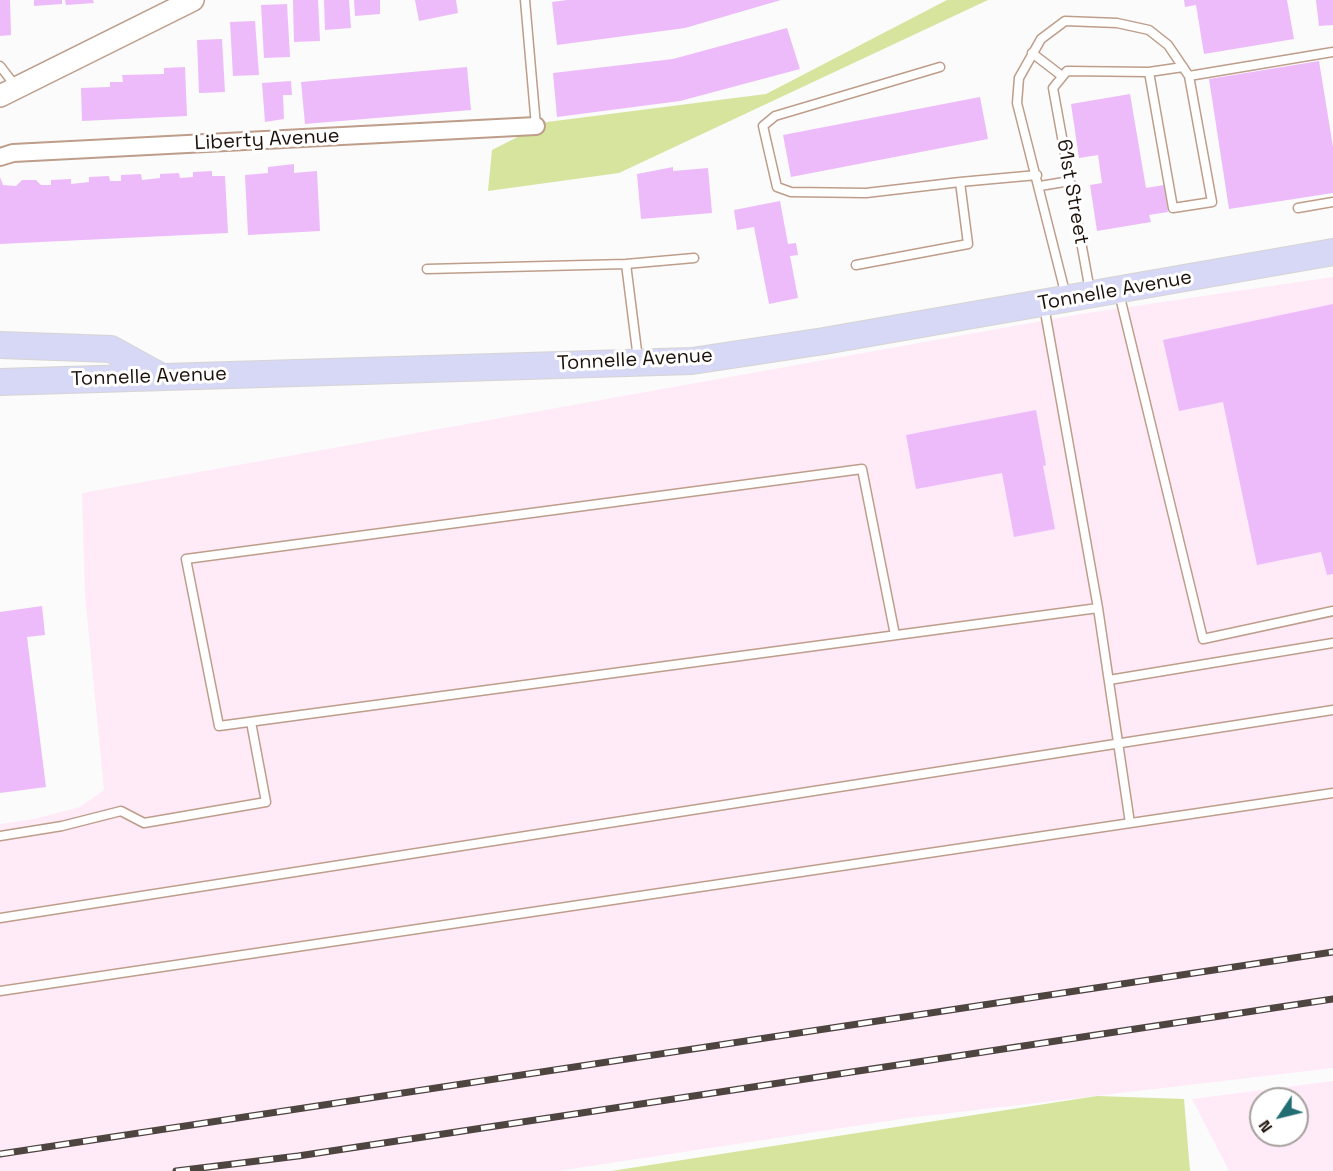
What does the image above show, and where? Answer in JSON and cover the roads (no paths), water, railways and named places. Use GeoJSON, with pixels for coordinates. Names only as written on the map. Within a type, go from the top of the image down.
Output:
{"type":"FeatureCollection","features":[{"type":"Feature","properties":{"kind":"main road","name":"Tonnelle Avenue"},"geometry":{"type":"LineString","coordinates":[[0,382],[703,359],[1333,252]]}},
{"type":"Feature","properties":{"kind":"main road"},"geometry":{"type":"LineString","coordinates":[[0,345],[111,349],[161,376]]}},
{"type":"Feature","properties":{"kind":"street"},"geometry":{"type":"LineString","coordinates":[[9,92],[193,0]]}},
{"type":"Feature","properties":{"kind":"street","name":"Liberty Avenue"},"geometry":{"type":"LineString","coordinates":[[0,157],[13,153],[536,126]]}},
{"type":"Feature","properties":{"kind":"lane"},"geometry":{"type":"LineString","coordinates":[[525,0],[536,126]]}},
{"type":"Feature","properties":{"kind":"lane"},"geometry":{"type":"LineString","coordinates":[[1130,823],[1098,608],[1067,299],[1017,103],[1019,78],[1032,53],[1041,39],[1065,21],[1117,23],[1149,30],[1168,45],[1189,76],[1212,202],[1173,208],[1149,72]]}},
{"type":"Feature","properties":{"kind":"lane"},"geometry":{"type":"LineString","coordinates":[[1189,76],[1333,52]]}},
{"type":"Feature","properties":{"kind":"lane"},"geometry":{"type":"LineString","coordinates":[[1032,53],[1062,76],[1074,70],[1149,72],[1183,67]]}},
{"type":"Feature","properties":{"kind":"lane"},"geometry":{"type":"LineString","coordinates":[[0,66],[9,92]]}},
{"type":"Feature","properties":{"kind":"lane"},"geometry":{"type":"LineString","coordinates":[[940,68],[775,116],[763,126],[777,187],[791,192],[866,193],[1037,175]]}},
{"type":"Feature","properties":{"kind":"lane","name":"61st Street"},"geometry":{"type":"LineString","coordinates":[[1062,76],[1053,88],[1070,181],[1067,299]]}},
{"type":"Feature","properties":{"kind":"lane"},"geometry":{"type":"LineString","coordinates":[[1040,186],[1070,181]]}},
{"type":"Feature","properties":{"kind":"lane"},"geometry":{"type":"LineString","coordinates":[[856,265],[968,244],[960,182]]}},
{"type":"Feature","properties":{"kind":"lane"},"geometry":{"type":"LineString","coordinates":[[1298,208],[1333,202]]}},
{"type":"Feature","properties":{"kind":"lane"},"geometry":{"type":"LineString","coordinates":[[427,269],[626,264],[694,258]]}},
{"type":"Feature","properties":{"kind":"lane"},"geometry":{"type":"LineString","coordinates":[[626,264],[638,362]]}},
{"type":"Feature","properties":{"kind":"lane"},"geometry":{"type":"LineString","coordinates":[[1118,290],[1203,639],[1333,611]]}},
{"type":"Feature","properties":{"kind":"lane"},"geometry":{"type":"LineString","coordinates":[[895,634],[862,469],[186,559],[219,726],[1098,608]]}},
{"type":"Feature","properties":{"kind":"lane"},"geometry":{"type":"LineString","coordinates":[[1109,680],[1333,643]]}},
{"type":"Feature","properties":{"kind":"lane"},"geometry":{"type":"LineString","coordinates":[[0,918],[1333,710]]}},
{"type":"Feature","properties":{"kind":"lane"},"geometry":{"type":"LineString","coordinates":[[0,836],[63,826],[121,811],[144,823],[266,802],[251,722]]}},
{"type":"Feature","properties":{"kind":"lane"},"geometry":{"type":"LineString","coordinates":[[0,991],[1333,793]]}},
{"type":"Feature","properties":{"kind":"railway"},"geometry":{"type":"LineString","coordinates":[[0,1154],[1333,952]]}},
{"type":"Feature","properties":{"kind":"railway"},"geometry":{"type":"LineString","coordinates":[[176,1171],[298,1156],[1333,999]]}}]}
